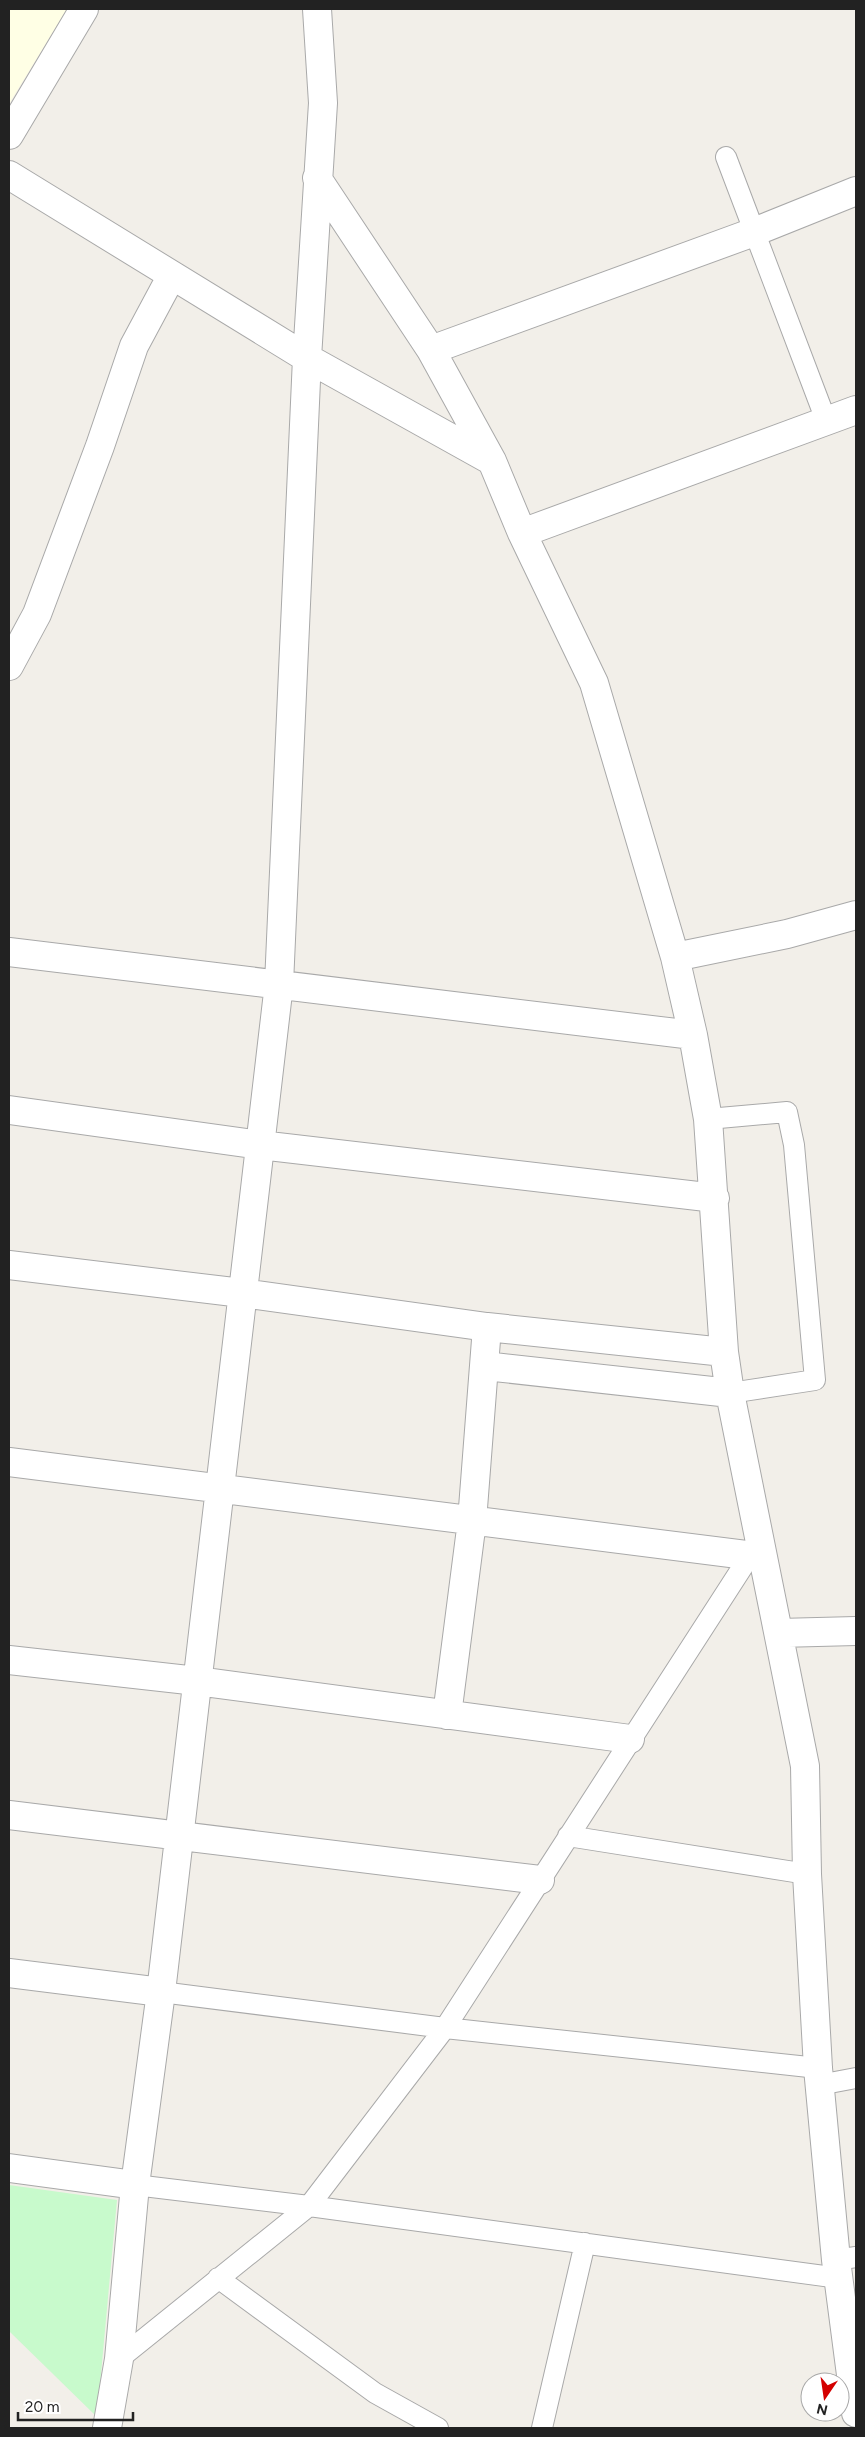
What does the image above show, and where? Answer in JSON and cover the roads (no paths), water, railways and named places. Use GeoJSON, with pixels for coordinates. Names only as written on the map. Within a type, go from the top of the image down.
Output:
{"type":"FeatureCollection","features":[{"type":"Feature","properties":{"kind":"street"},"geometry":{"type":"LineString","coordinates":[[9,135],[84,9]]}},
{"type":"Feature","properties":{"kind":"street"},"geometry":{"type":"LineString","coordinates":[[107,2428],[119,2359],[135,2185],[198,1681],[218,1488],[279,984],[307,358],[323,103],[317,9]]}},
{"type":"Feature","properties":{"kind":"street"},"geometry":{"type":"LineString","coordinates":[[9,175],[307,358],[492,461]]}},
{"type":"Feature","properties":{"kind":"street"},"geometry":{"type":"LineString","coordinates":[[317,178],[431,350],[492,461],[522,533],[594,683],[675,957],[693,1035],[708,1119],[715,1198],[724,1352],[756,1557],[780,1633],[806,1766],[807,1874],[819,2076],[844,2265],[856,2413]]}},
{"type":"Feature","properties":{"kind":"street"},"geometry":{"type":"LineString","coordinates":[[431,350],[754,232],[856,191]]}},
{"type":"Feature","properties":{"kind":"street"},"geometry":{"type":"LineString","coordinates":[[9,666],[37,614],[100,446],[134,346],[172,275]]}},
{"type":"Feature","properties":{"kind":"street"},"geometry":{"type":"LineString","coordinates":[[522,533],[827,423],[856,410]]}},
{"type":"Feature","properties":{"kind":"street"},"geometry":{"type":"LineString","coordinates":[[675,957],[786,934],[856,915]]}},
{"type":"Feature","properties":{"kind":"street"},"geometry":{"type":"LineString","coordinates":[[9,952],[693,1035]]}},
{"type":"Feature","properties":{"kind":"street"},"geometry":{"type":"LineString","coordinates":[[9,1110],[260,1145],[715,1198]]}},
{"type":"Feature","properties":{"kind":"street"},"geometry":{"type":"LineString","coordinates":[[9,1265],[242,1293],[487,1327],[724,1352]]}},
{"type":"Feature","properties":{"kind":"street"},"geometry":{"type":"LineString","coordinates":[[447,1715],[472,1521],[487,1327]]}},
{"type":"Feature","properties":{"kind":"street"},"geometry":{"type":"LineString","coordinates":[[485,1366],[730,1393]]}},
{"type":"Feature","properties":{"kind":"street"},"geometry":{"type":"LineString","coordinates":[[9,1462],[756,1557]]}},
{"type":"Feature","properties":{"kind":"street"},"geometry":{"type":"LineString","coordinates":[[780,1633],[856,1631]]}},
{"type":"Feature","properties":{"kind":"street"},"geometry":{"type":"LineString","coordinates":[[9,1660],[198,1681],[630,1739]]}},
{"type":"Feature","properties":{"kind":"street"},"geometry":{"type":"LineString","coordinates":[[9,1815],[540,1880]]}},
{"type":"Feature","properties":{"kind":"street"},"geometry":{"type":"LineString","coordinates":[[9,1973],[160,1992]]}},
{"type":"Feature","properties":{"kind":"street"},"geometry":{"type":"LineString","coordinates":[[9,2168],[135,2185]]}},
{"type":"Feature","properties":{"kind":"lane"},"geometry":{"type":"LineString","coordinates":[[726,158],[827,423]]}},
{"type":"Feature","properties":{"kind":"lane"},"geometry":{"type":"LineString","coordinates":[[708,1119],[787,1112],[794,1145],[816,1380],[730,1393]]}},
{"type":"Feature","properties":{"kind":"lane"},"geometry":{"type":"LineString","coordinates":[[119,2359],[309,2206],[445,2028],[630,1739],[756,1557]]}},
{"type":"Feature","properties":{"kind":"lane"},"geometry":{"type":"LineString","coordinates":[[568,1836],[807,1874]]}},
{"type":"Feature","properties":{"kind":"lane"},"geometry":{"type":"LineString","coordinates":[[160,1992],[819,2076],[856,2078]]}},
{"type":"Feature","properties":{"kind":"lane"},"geometry":{"type":"LineString","coordinates":[[135,2185],[585,2243],[844,2265]]}},
{"type":"Feature","properties":{"kind":"lane"},"geometry":{"type":"LineString","coordinates":[[542,2428],[585,2243]]}},
{"type":"Feature","properties":{"kind":"lane"},"geometry":{"type":"LineString","coordinates":[[218,2278],[375,2393],[438,2428]]}}]}
